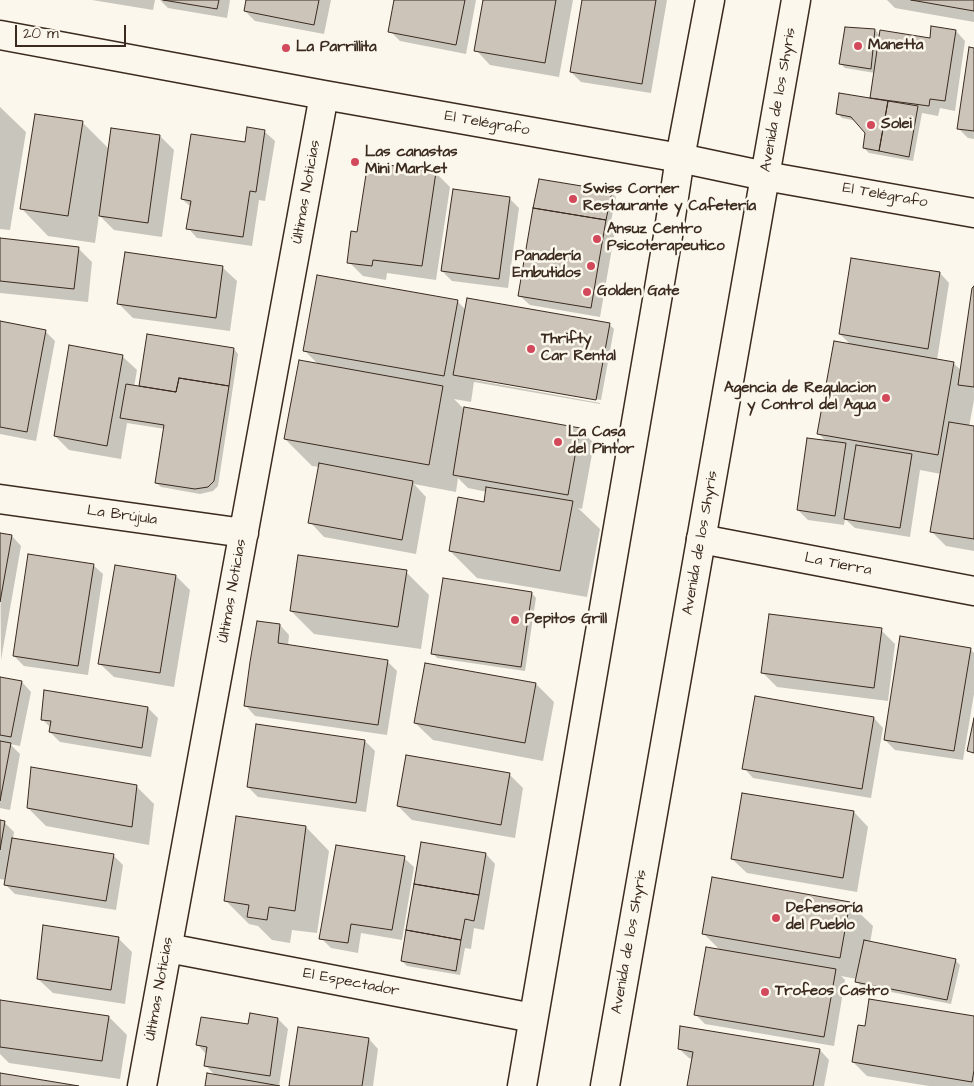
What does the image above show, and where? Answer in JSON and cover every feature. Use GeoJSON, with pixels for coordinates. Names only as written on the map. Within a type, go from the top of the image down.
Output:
{"type":"FeatureCollection","features":[{"type":"Feature","properties":{"kind":"street"},"geometry":{"type":"LineString","coordinates":[[522,1086],[680,158],[710,0]]}},
{"type":"Feature","properties":{"kind":"street","name":"Avenida de los Shyris"},"geometry":{"type":"LineString","coordinates":[[605,1086],[796,0]]}},
{"type":"Feature","properties":{"kind":"street","name":"El Telégrafo"},"geometry":{"type":"LineString","coordinates":[[0,34],[974,213]]}},
{"type":"Feature","properties":{"kind":"street","name":"Últimas Noticias"},"geometry":{"type":"LineString","coordinates":[[142,1086],[324,95]]}},
{"type":"Feature","properties":{"kind":"street","name":"La Brújula"},"geometry":{"type":"LineString","coordinates":[[0,499],[244,533]]}},
{"type":"Feature","properties":{"kind":"street","name":"La Tierra"},"geometry":{"type":"LineString","coordinates":[[701,539],[974,591]]}},
{"type":"Feature","properties":{"kind":"street","name":"El Espectador"},"geometry":{"type":"LineString","coordinates":[[168,948],[533,1018]]}},
{"type":"Feature","properties":{"kind":"building"},"geometry":{"type":"Polygon","coordinates":[[[163,0],[219,0],[217,9],[163,0]]]}},
{"type":"Feature","properties":{"kind":"building"},"geometry":{"type":"Polygon","coordinates":[[[246,0],[319,0],[314,25],[244,11],[246,0]]]}},
{"type":"Feature","properties":{"kind":"building"},"geometry":{"type":"Polygon","coordinates":[[[394,0],[465,0],[456,45],[388,32],[394,0]]]}},
{"type":"Feature","properties":{"kind":"building"},"geometry":{"type":"Polygon","coordinates":[[[483,0],[556,0],[545,63],[474,51],[483,0]]]}},
{"type":"Feature","properties":{"kind":"building"},"geometry":{"type":"Polygon","coordinates":[[[582,0],[656,0],[642,84],[570,72],[582,0]]]}},
{"type":"Feature","properties":{"kind":"building"},"geometry":{"type":"Polygon","coordinates":[[[911,0],[974,0],[974,11],[911,0]]]}},
{"type":"Feature","properties":{"kind":"building"},"geometry":{"type":"Polygon","coordinates":[[[931,26],[956,30],[945,101],[930,99],[929,106],[870,98],[880,30],[930,38],[931,26]]]}},
{"type":"Feature","properties":{"kind":"building","name":"Manetta"},"geometry":{"type":"Polygon","coordinates":[[[845,27],[875,29],[871,69],[839,64],[845,27]]]}},
{"type":"Feature","properties":{"kind":"building"},"geometry":{"type":"Polygon","coordinates":[[[969,47],[974,48],[974,131],[957,129],[969,47]]]}},
{"type":"Feature","properties":{"kind":"building","name":"Solei"},"geometry":{"type":"Polygon","coordinates":[[[839,93],[888,101],[879,151],[863,148],[865,133],[851,117],[836,114],[839,93]]]}},
{"type":"Feature","properties":{"kind":"building"},"geometry":{"type":"Polygon","coordinates":[[[888,101],[918,106],[909,157],[879,151],[888,101]]]}},
{"type":"Feature","properties":{"kind":"building"},"geometry":{"type":"Polygon","coordinates":[[[35,114],[83,121],[68,216],[20,209],[35,114]]]}},
{"type":"Feature","properties":{"kind":"building"},"geometry":{"type":"Polygon","coordinates":[[[247,127],[265,130],[256,192],[250,191],[243,237],[186,229],[191,201],[181,199],[191,134],[245,142],[247,127]]]}},
{"type":"Feature","properties":{"kind":"building"},"geometry":{"type":"Polygon","coordinates":[[[111,128],[160,135],[148,223],[99,216],[111,128]]]}},
{"type":"Feature","properties":{"kind":"building"},"geometry":{"type":"Polygon","coordinates":[[[368,162],[436,172],[422,266],[373,260],[372,266],[347,263],[351,231],[357,232],[368,162]]]}},
{"type":"Feature","properties":{"kind":"building","name":"Swiss Corner Restaurante y Cafetería"},"geometry":{"type":"Polygon","coordinates":[[[539,179],[612,191],[606,220],[533,208],[539,179]]]}},
{"type":"Feature","properties":{"kind":"building"},"geometry":{"type":"Polygon","coordinates":[[[453,189],[510,197],[499,279],[441,271],[453,189]]]}},
{"type":"Feature","properties":{"kind":"building"},"geometry":{"type":"Polygon","coordinates":[[[533,208],[606,220],[591,308],[518,296],[533,208]]]}},
{"type":"Feature","properties":{"kind":"building"},"geometry":{"type":"Polygon","coordinates":[[[0,238],[79,247],[74,289],[0,281],[0,238]]]}},
{"type":"Feature","properties":{"kind":"building"},"geometry":{"type":"Polygon","coordinates":[[[125,252],[223,266],[216,318],[117,304],[125,252]]]}},
{"type":"Feature","properties":{"kind":"building"},"geometry":{"type":"Polygon","coordinates":[[[851,258],[940,272],[928,349],[839,334],[851,258]]]}},
{"type":"Feature","properties":{"kind":"building"},"geometry":{"type":"Polygon","coordinates":[[[317,275],[458,300],[444,376],[303,351],[317,275]]]}},
{"type":"Feature","properties":{"kind":"building"},"geometry":{"type":"Polygon","coordinates":[[[974,286],[974,387],[958,385],[972,288],[974,286]]]}},
{"type":"Feature","properties":{"kind":"building","name":"Thrifty Car Rental"},"geometry":{"type":"Polygon","coordinates":[[[467,298],[610,323],[596,400],[453,375],[467,298]]]}},
{"type":"Feature","properties":{"kind":"building"},"geometry":{"type":"Polygon","coordinates":[[[0,321],[46,330],[27,432],[0,427],[0,321]]]}},
{"type":"Feature","properties":{"kind":"building"},"geometry":{"type":"Polygon","coordinates":[[[147,334],[234,348],[229,386],[179,378],[176,392],[139,386],[147,334]]]}},
{"type":"Feature","properties":{"kind":"building","name":"Agencia de Regulacion y Control del Agua"},"geometry":{"type":"Polygon","coordinates":[[[834,341],[954,362],[938,455],[817,434],[834,341]]]}},
{"type":"Feature","properties":{"kind":"building"},"geometry":{"type":"Polygon","coordinates":[[[69,345],[123,355],[107,446],[54,436],[69,345]]]}},
{"type":"Feature","properties":{"kind":"building"},"geometry":{"type":"Polygon","coordinates":[[[299,360],[443,386],[429,465],[284,439],[299,360]]]}},
{"type":"Feature","properties":{"kind":"building"},"geometry":{"type":"Polygon","coordinates":[[[179,378],[229,386],[214,481],[208,487],[195,489],[155,483],[164,425],[120,418],[126,384],[176,392],[179,378]]]}},
{"type":"Feature","properties":{"kind":"building"},"geometry":{"type":"Polygon","coordinates":[[[464,407],[580,428],[568,495],[453,475],[464,407]]]}},
{"type":"Feature","properties":{"kind":"building"},"geometry":{"type":"Polygon","coordinates":[[[949,422],[974,426],[974,539],[930,532],[949,422]]]}},
{"type":"Feature","properties":{"kind":"building"},"geometry":{"type":"Polygon","coordinates":[[[807,438],[846,443],[835,516],[797,510],[807,438]]]}},
{"type":"Feature","properties":{"kind":"building"},"geometry":{"type":"Polygon","coordinates":[[[856,445],[912,454],[900,528],[844,519],[856,445]]]}},
{"type":"Feature","properties":{"kind":"building"},"geometry":{"type":"Polygon","coordinates":[[[319,463],[413,481],[402,540],[308,523],[319,463]]]}},
{"type":"Feature","properties":{"kind":"building"},"geometry":{"type":"Polygon","coordinates":[[[486,487],[573,501],[560,571],[449,551],[458,497],[484,502],[486,487]]]}},
{"type":"Feature","properties":{"kind":"building"},"geometry":{"type":"Polygon","coordinates":[[[0,533],[12,535],[0,602],[0,533]]]}},
{"type":"Feature","properties":{"kind":"building"},"geometry":{"type":"Polygon","coordinates":[[[28,554],[94,564],[78,666],[13,656],[28,554]]]}},
{"type":"Feature","properties":{"kind":"building"},"geometry":{"type":"Polygon","coordinates":[[[298,555],[407,570],[398,627],[290,611],[298,555]]]}},
{"type":"Feature","properties":{"kind":"building"},"geometry":{"type":"Polygon","coordinates":[[[115,565],[176,575],[160,673],[98,664],[115,565]]]}},
{"type":"Feature","properties":{"kind":"building"},"geometry":{"type":"Polygon","coordinates":[[[443,578],[532,592],[521,667],[431,654],[443,578]]]}},
{"type":"Feature","properties":{"kind":"building"},"geometry":{"type":"Polygon","coordinates":[[[769,614],[882,628],[874,688],[761,673],[769,614]]]}},
{"type":"Feature","properties":{"kind":"building"},"geometry":{"type":"Polygon","coordinates":[[[257,621],[280,624],[278,643],[388,660],[378,725],[244,706],[257,621]]]}},
{"type":"Feature","properties":{"kind":"building"},"geometry":{"type":"Polygon","coordinates":[[[900,636],[971,648],[954,751],[884,740],[900,636]]]}},
{"type":"Feature","properties":{"kind":"building"},"geometry":{"type":"Polygon","coordinates":[[[425,663],[536,683],[525,743],[414,723],[425,663]]]}},
{"type":"Feature","properties":{"kind":"building"},"geometry":{"type":"Polygon","coordinates":[[[0,677],[22,681],[11,737],[0,735],[0,677]]]}},
{"type":"Feature","properties":{"kind":"building"},"geometry":{"type":"Polygon","coordinates":[[[44,690],[148,707],[142,748],[49,732],[51,721],[41,720],[44,690]]]}},
{"type":"Feature","properties":{"kind":"building"},"geometry":{"type":"Polygon","coordinates":[[[755,696],[874,717],[862,789],[742,769],[755,696]]]}},
{"type":"Feature","properties":{"kind":"building"},"geometry":{"type":"Polygon","coordinates":[[[974,718],[974,753],[967,751],[974,718]]]}},
{"type":"Feature","properties":{"kind":"building"},"geometry":{"type":"Polygon","coordinates":[[[256,724],[365,740],[356,803],[247,787],[256,724]]]}},
{"type":"Feature","properties":{"kind":"building"},"geometry":{"type":"Polygon","coordinates":[[[0,741],[11,743],[0,801],[0,741]]]}},
{"type":"Feature","properties":{"kind":"building"},"geometry":{"type":"Polygon","coordinates":[[[406,755],[510,773],[501,825],[397,806],[406,755]]]}},
{"type":"Feature","properties":{"kind":"building"},"geometry":{"type":"Polygon","coordinates":[[[31,767],[137,785],[132,827],[27,808],[31,767]]]}},
{"type":"Feature","properties":{"kind":"building"},"geometry":{"type":"Polygon","coordinates":[[[742,793],[854,811],[843,878],[731,859],[742,793]]]}},
{"type":"Feature","properties":{"kind":"building"},"geometry":{"type":"Polygon","coordinates":[[[236,816],[306,826],[295,911],[269,907],[267,920],[247,917],[249,905],[224,901],[236,816]]]}},
{"type":"Feature","properties":{"kind":"building"},"geometry":{"type":"Polygon","coordinates":[[[0,820],[5,821],[0,850],[0,820]]]}},
{"type":"Feature","properties":{"kind":"building"},"geometry":{"type":"Polygon","coordinates":[[[12,838],[114,854],[106,901],[4,885],[12,838]]]}},
{"type":"Feature","properties":{"kind":"building"},"geometry":{"type":"Polygon","coordinates":[[[421,842],[486,853],[479,895],[414,884],[421,842]]]}},
{"type":"Feature","properties":{"kind":"building"},"geometry":{"type":"Polygon","coordinates":[[[336,845],[405,856],[392,930],[351,924],[348,943],[319,939],[336,845]]]}},
{"type":"Feature","properties":{"kind":"building","name":"Defensoría del Pueblo"},"geometry":{"type":"Polygon","coordinates":[[[712,877],[850,902],[840,958],[702,934],[712,877]]]}},
{"type":"Feature","properties":{"kind":"building"},"geometry":{"type":"Polygon","coordinates":[[[414,884],[479,895],[474,921],[465,919],[461,940],[406,930],[414,884]]]}},
{"type":"Feature","properties":{"kind":"building"},"geometry":{"type":"Polygon","coordinates":[[[43,925],[119,937],[111,990],[37,979],[43,925]]]}},
{"type":"Feature","properties":{"kind":"building"},"geometry":{"type":"Polygon","coordinates":[[[406,930],[461,940],[456,971],[401,961],[406,930]]]}},
{"type":"Feature","properties":{"kind":"building"},"geometry":{"type":"Polygon","coordinates":[[[864,940],[956,959],[947,1000],[855,982],[864,940]]]}},
{"type":"Feature","properties":{"kind":"building","name":"Trofeos Castro"},"geometry":{"type":"Polygon","coordinates":[[[706,947],[836,969],[824,1037],[694,1015],[706,947]]]}},
{"type":"Feature","properties":{"kind":"building"},"geometry":{"type":"Polygon","coordinates":[[[869,999],[974,1016],[974,1070],[972,1082],[852,1062],[858,1025],[865,1026],[869,999]]]}},
{"type":"Feature","properties":{"kind":"building"},"geometry":{"type":"Polygon","coordinates":[[[0,1000],[109,1016],[102,1061],[0,1047],[0,1000]]]}},
{"type":"Feature","properties":{"kind":"building"},"geometry":{"type":"Polygon","coordinates":[[[250,1013],[278,1018],[270,1076],[204,1066],[207,1047],[196,1045],[201,1017],[248,1024],[250,1013]]]}},
{"type":"Feature","properties":{"kind":"building"},"geometry":{"type":"Polygon","coordinates":[[[680,1026],[820,1049],[813,1086],[687,1086],[693,1052],[678,1049],[680,1026]]]}},
{"type":"Feature","properties":{"kind":"building"},"geometry":{"type":"Polygon","coordinates":[[[298,1027],[369,1038],[362,1086],[289,1086],[298,1027]]]}},
{"type":"Feature","properties":{"kind":"building"},"geometry":{"type":"Polygon","coordinates":[[[0,1073],[79,1086],[0,1086],[0,1073]]]}},
{"type":"Feature","properties":{"kind":"building"},"geometry":{"type":"Polygon","coordinates":[[[207,1073],[280,1086],[205,1086],[207,1073]]]}},
{"type":"Feature","properties":{"kind":"place","name":"Manetta"},"geometry":{"type":"Point","coordinates":[858,46]}},
{"type":"Feature","properties":{"kind":"place","name":"La Parrillita"},"geometry":{"type":"Point","coordinates":[286,48]}},
{"type":"Feature","properties":{"kind":"place","name":"Solei"},"geometry":{"type":"Point","coordinates":[871,125]}},
{"type":"Feature","properties":{"kind":"place","name":"Las canastas Mini Market"},"geometry":{"type":"Point","coordinates":[355,162]}},
{"type":"Feature","properties":{"kind":"place","name":"Swiss Corner Restaurante y Cafetería"},"geometry":{"type":"Point","coordinates":[573,199]}},
{"type":"Feature","properties":{"kind":"place","name":"Ansuz Centro Psicoterapeutico"},"geometry":{"type":"Point","coordinates":[597,239]}},
{"type":"Feature","properties":{"kind":"place","name":"Panadería Embutidos"},"geometry":{"type":"Point","coordinates":[591,266]}},
{"type":"Feature","properties":{"kind":"place","name":"Golden Gate"},"geometry":{"type":"Point","coordinates":[587,292]}},
{"type":"Feature","properties":{"kind":"place","name":"Thrifty Car Rental"},"geometry":{"type":"Point","coordinates":[531,349]}},
{"type":"Feature","properties":{"kind":"place","name":"Agencia de Regulacion y Control del Agua"},"geometry":{"type":"Point","coordinates":[886,398]}},
{"type":"Feature","properties":{"kind":"place","name":"La Casa del Pintor"},"geometry":{"type":"Point","coordinates":[558,442]}},
{"type":"Feature","properties":{"kind":"place","name":"Pepitos Grill"},"geometry":{"type":"Point","coordinates":[515,620]}},
{"type":"Feature","properties":{"kind":"place","name":"Defensoría del Pueblo"},"geometry":{"type":"Point","coordinates":[776,918]}},
{"type":"Feature","properties":{"kind":"place","name":"Trofeos Castro"},"geometry":{"type":"Point","coordinates":[765,992]}}]}
